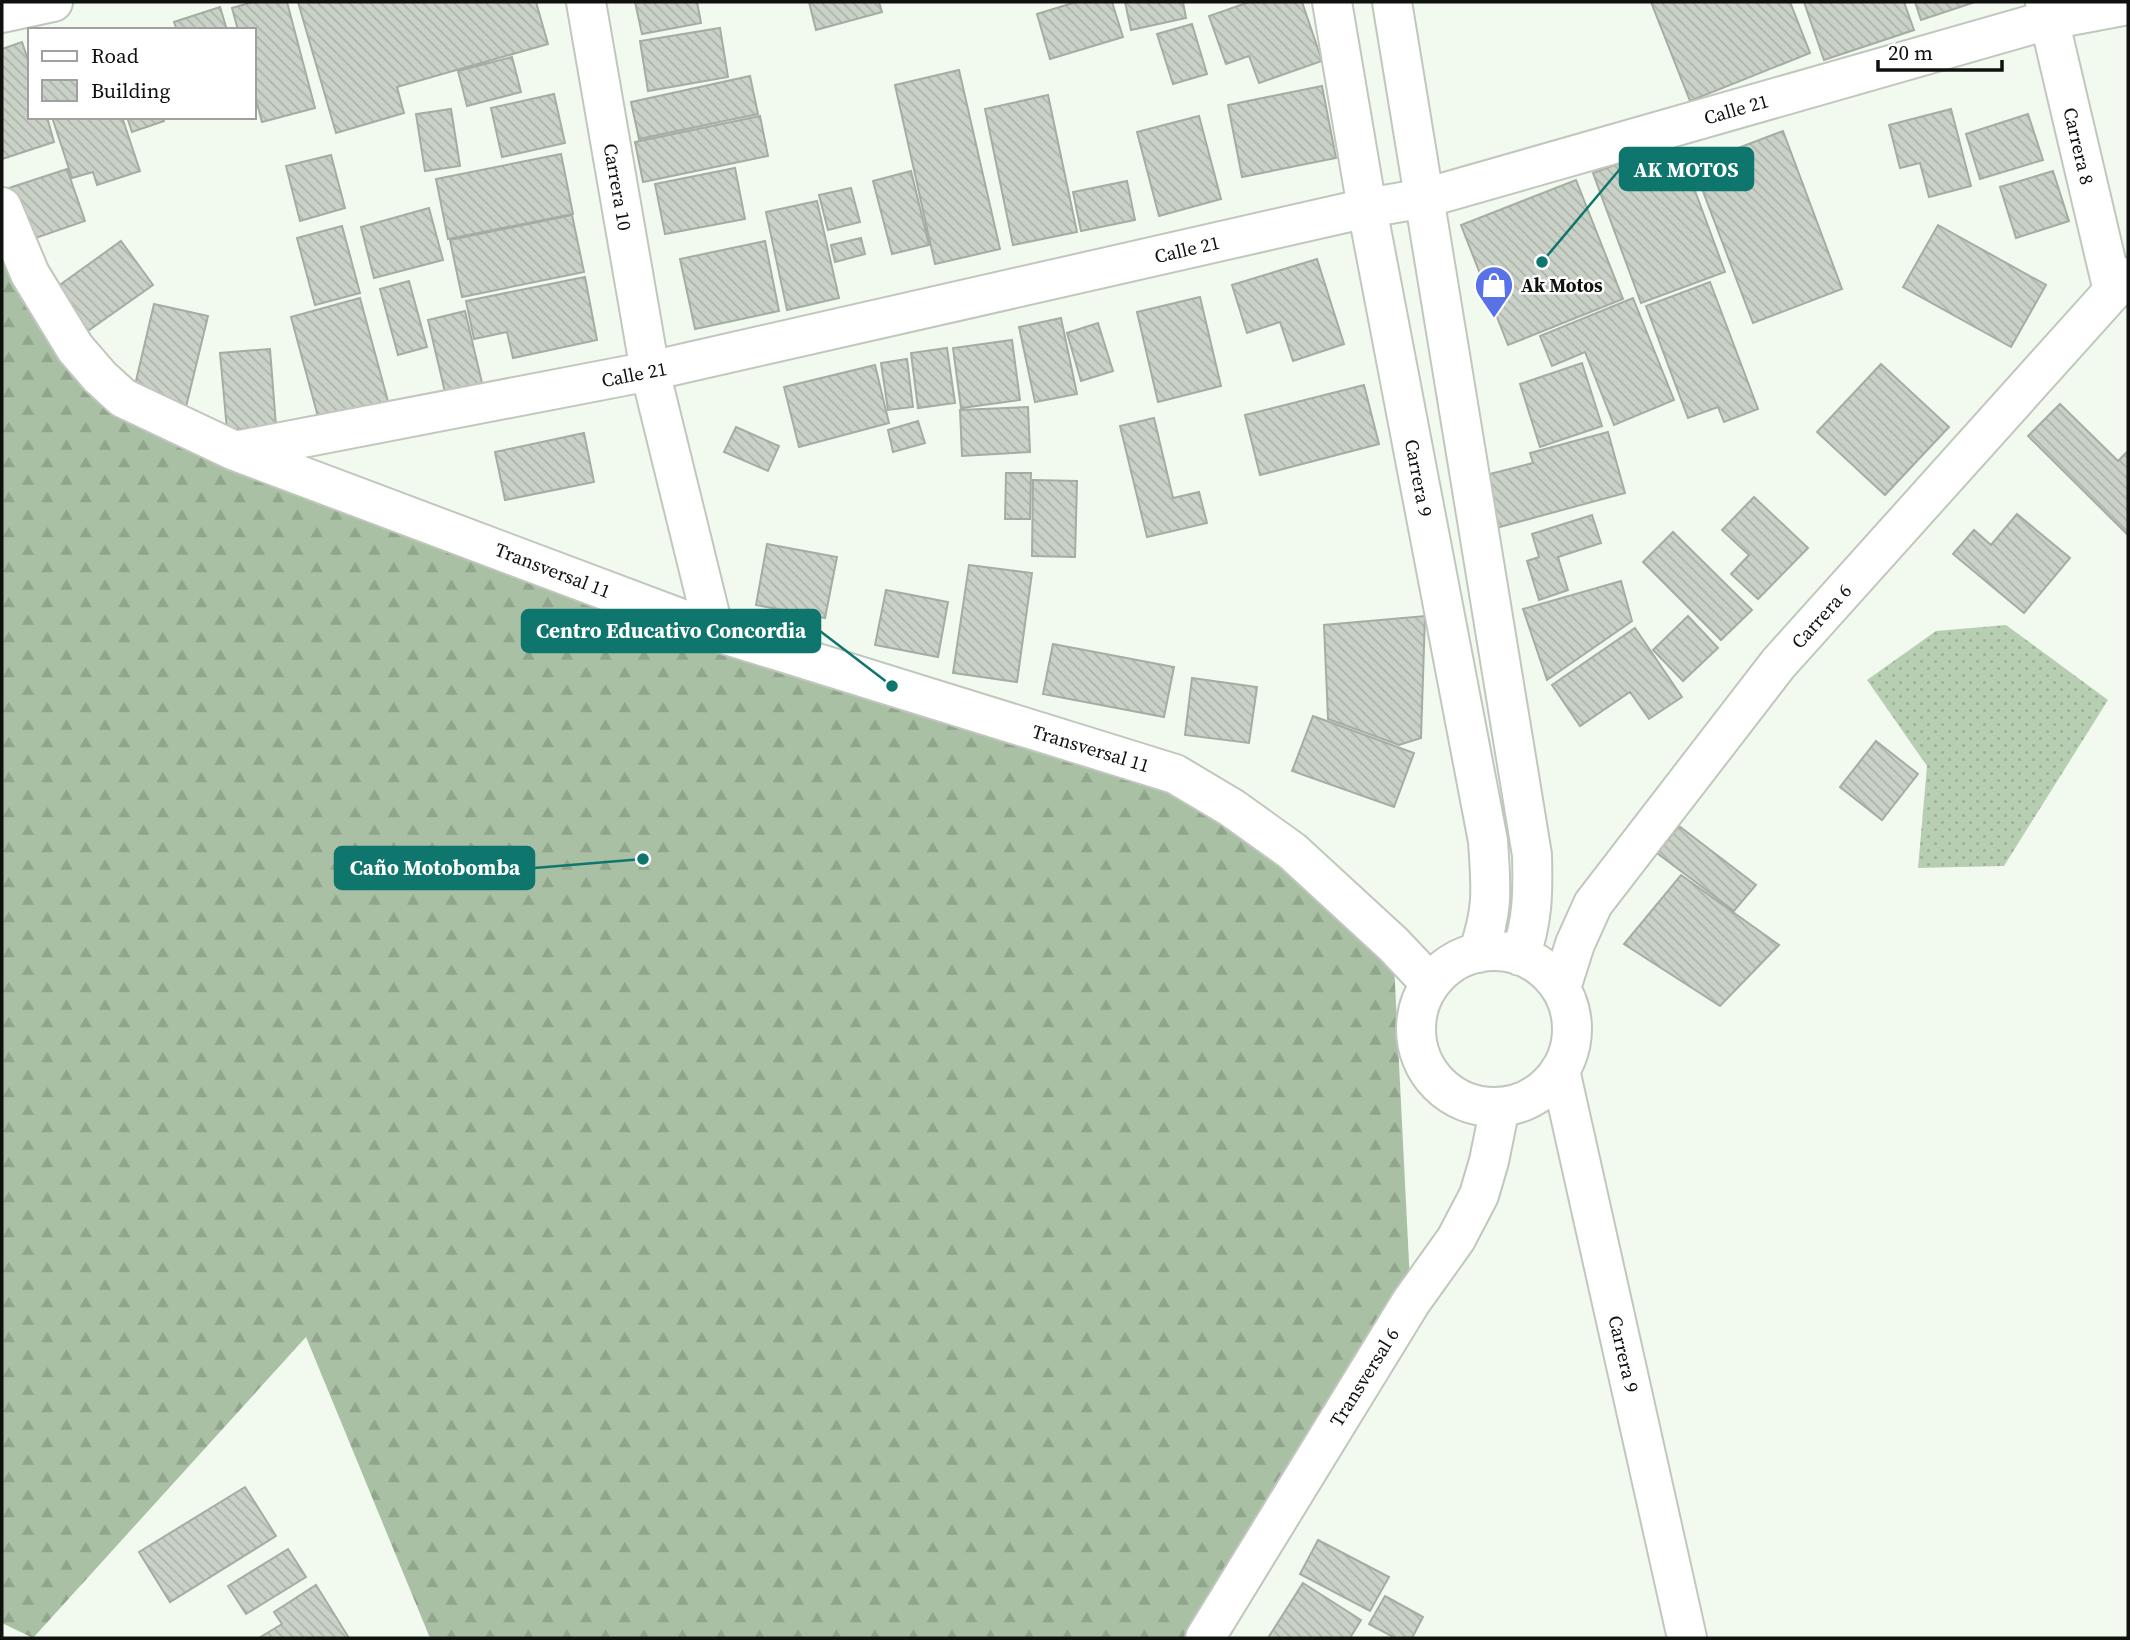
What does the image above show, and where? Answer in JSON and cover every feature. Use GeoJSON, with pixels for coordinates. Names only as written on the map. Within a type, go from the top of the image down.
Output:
{"type":"FeatureCollection","features":[{"type":"Feature","properties":{"kind":"street"},"geometry":{"type":"LineString","coordinates":[[2,13],[53,2]]}},
{"type":"Feature","properties":{"kind":"street","name":"Carrera 10"},"geometry":{"type":"LineString","coordinates":[[586,2],[650,371],[714,631]]}},
{"type":"Feature","properties":{"kind":"street","name":"Carrera 9"},"geometry":{"type":"LineString","coordinates":[[1332,2],[1367,208],[1488,841],[1492,901],[1478,953]]}},
{"type":"Feature","properties":{"kind":"street"},"geometry":{"type":"LineString","coordinates":[[1392,2],[1532,855],[1532,911],[1529,932],[1520,956]]}},
{"type":"Feature","properties":{"kind":"street","name":"Calle 21"},"geometry":{"type":"LineString","coordinates":[[235,451],[650,371],[1367,208],[1425,198],[2047,11],[2128,5]]}},
{"type":"Feature","properties":{"kind":"street","name":"Carrera 8"},"geometry":{"type":"LineString","coordinates":[[2047,11],[2121,284]]}},
{"type":"Feature","properties":{"kind":"street","name":"Transversal 11"},"geometry":{"type":"LineString","coordinates":[[2,207],[30,274],[75,348],[100,377],[124,398],[235,451],[714,631],[1175,774],[1232,807],[1292,851],[1393,944],[1430,983]]}},
{"type":"Feature","properties":{"kind":"street","name":"Carrera 6"},"geometry":{"type":"LineString","coordinates":[[1561,988],[1575,944],[1593,904],[1778,664],[2121,284]]}},
{"type":"Feature","properties":{"kind":"street"},"geometry":{"type":"LineString","coordinates":[[1499,951],[1520,956],[1543,968],[1561,988],[1570,1011],[1570,1048],[1553,1080],[1535,1096],[1524,1102],[1500,1107],[1468,1104],[1440,1087],[1429,1075],[1419,1053],[1415,1029],[1422,997],[1430,983],[1456,960],[1478,953],[1499,951]]}},
{"type":"Feature","properties":{"kind":"street","name":"Carrera 9"},"geometry":{"type":"LineString","coordinates":[[1560,1070],[1687,1638]]}},
{"type":"Feature","properties":{"kind":"street","name":"Transversal 6"},"geometry":{"type":"LineString","coordinates":[[1205,1638],[1411,1302],[1456,1239],[1479,1195],[1500,1107]]}},
{"type":"Feature","properties":{"kind":"green space"},"geometry":{"type":"Polygon","coordinates":[[[2,247],[104,406],[1175,774],[1393,944],[1411,1302],[1215,1638],[430,1638],[306,1337],[33,1638],[2,1623],[2,247]]]}},
{"type":"Feature","properties":{"kind":"green space"},"geometry":{"type":"Polygon","coordinates":[[[2006,625],[2108,700],[2004,866],[1918,868],[1927,766],[1867,680],[1936,631],[2006,625]]]}},
{"type":"Feature","properties":{"kind":"building"},"geometry":{"type":"Polygon","coordinates":[[[253,2],[287,2],[315,108],[262,122],[256,100],[256,28],[237,28],[232,8],[253,2]]]}},
{"type":"Feature","properties":{"kind":"building"},"geometry":{"type":"Polygon","coordinates":[[[298,2],[536,2],[548,44],[397,87],[404,113],[336,133],[298,2]]]}},
{"type":"Feature","properties":{"kind":"building"},"geometry":{"type":"Polygon","coordinates":[[[635,2],[697,2],[701,23],[642,34],[635,2]]]}},
{"type":"Feature","properties":{"kind":"building"},"geometry":{"type":"Polygon","coordinates":[[[809,2],[879,2],[882,12],[816,30],[809,2]]]}},
{"type":"Feature","properties":{"kind":"building"},"geometry":{"type":"Polygon","coordinates":[[[1076,2],[1112,2],[1123,37],[1050,59],[1037,14],[1076,2]]]}},
{"type":"Feature","properties":{"kind":"building"},"geometry":{"type":"Polygon","coordinates":[[[1125,2],[1183,2],[1186,18],[1131,30],[1125,2]]]}},
{"type":"Feature","properties":{"kind":"building"},"geometry":{"type":"Polygon","coordinates":[[[1249,2],[1302,2],[1322,61],[1259,83],[1249,56],[1226,64],[1209,16],[1249,2]]]}},
{"type":"Feature","properties":{"kind":"building"},"geometry":{"type":"Polygon","coordinates":[[[1651,2],[1790,2],[1810,53],[1690,101],[1651,2]]]}},
{"type":"Feature","properties":{"kind":"building"},"geometry":{"type":"Polygon","coordinates":[[[1804,2],[1904,2],[1914,30],[1824,60],[1804,2]]]}},
{"type":"Feature","properties":{"kind":"building"},"geometry":{"type":"Polygon","coordinates":[[[1915,2],[1975,2],[1921,20],[1915,2]]]}},
{"type":"Feature","properties":{"kind":"building"},"geometry":{"type":"Polygon","coordinates":[[[220,7],[226,28],[176,28],[174,22],[220,7]]]}},
{"type":"Feature","properties":{"kind":"building"},"geometry":{"type":"Polygon","coordinates":[[[1192,24],[1207,74],[1173,84],[1157,34],[1192,24]]]}},
{"type":"Feature","properties":{"kind":"building"},"geometry":{"type":"Polygon","coordinates":[[[720,28],[728,77],[648,91],[640,41],[720,28]]]}},
{"type":"Feature","properties":{"kind":"building"},"geometry":{"type":"Polygon","coordinates":[[[22,42],[28,60],[28,119],[48,119],[54,142],[2,159],[2,49],[22,42]]]}},
{"type":"Feature","properties":{"kind":"building"},"geometry":{"type":"Polygon","coordinates":[[[512,57],[521,92],[467,106],[458,71],[512,57]]]}},
{"type":"Feature","properties":{"kind":"building"},"geometry":{"type":"Polygon","coordinates":[[[959,70],[1000,249],[935,264],[895,85],[959,70]]]}},
{"type":"Feature","properties":{"kind":"building"},"geometry":{"type":"Polygon","coordinates":[[[750,76],[758,114],[639,139],[631,102],[750,76]]]}},
{"type":"Feature","properties":{"kind":"building"},"geometry":{"type":"Polygon","coordinates":[[[1322,86],[1336,158],[1242,177],[1228,105],[1322,86]]]}},
{"type":"Feature","properties":{"kind":"building"},"geometry":{"type":"Polygon","coordinates":[[[554,94],[565,143],[502,157],[491,108],[554,94]]]}},
{"type":"Feature","properties":{"kind":"building"},"geometry":{"type":"Polygon","coordinates":[[[1048,95],[1077,232],[1013,245],[985,109],[1048,95]]]}},
{"type":"Feature","properties":{"kind":"building"},"geometry":{"type":"Polygon","coordinates":[[[451,109],[460,166],[425,171],[416,114],[451,109]]]}},
{"type":"Feature","properties":{"kind":"building"},"geometry":{"type":"Polygon","coordinates":[[[1951,109],[1971,186],[1929,197],[1920,163],[1900,168],[1889,125],[1951,109]]]}},
{"type":"Feature","properties":{"kind":"building"},"geometry":{"type":"Polygon","coordinates":[[[2028,114],[2043,160],[1980,179],[1966,134],[2028,114]]]}},
{"type":"Feature","properties":{"kind":"building"},"geometry":{"type":"Polygon","coordinates":[[[760,116],[768,156],[643,182],[635,142],[760,116]]]}},
{"type":"Feature","properties":{"kind":"building"},"geometry":{"type":"Polygon","coordinates":[[[1199,116],[1221,199],[1159,216],[1137,132],[1199,116]]]}},
{"type":"Feature","properties":{"kind":"building"},"geometry":{"type":"Polygon","coordinates":[[[53,119],[123,119],[140,171],[97,185],[93,172],[72,178],[53,119]]]}},
{"type":"Feature","properties":{"kind":"building"},"geometry":{"type":"Polygon","coordinates":[[[128,119],[164,119],[164,121],[132,132],[128,119]]]}},
{"type":"Feature","properties":{"kind":"building"},"geometry":{"type":"Polygon","coordinates":[[[1783,131],[1842,289],[1753,323],[1693,165],[1783,131]]]}},
{"type":"Feature","properties":{"kind":"building"},"geometry":{"type":"Polygon","coordinates":[[[1677,142],[1725,272],[1641,303],[1593,173],[1677,142]]]}},
{"type":"Feature","properties":{"kind":"building"},"geometry":{"type":"Polygon","coordinates":[[[561,154],[573,214],[448,239],[436,179],[561,154]]]}},
{"type":"Feature","properties":{"kind":"building"},"geometry":{"type":"Polygon","coordinates":[[[331,155],[345,208],[300,221],[286,166],[331,155]]]}},
{"type":"Feature","properties":{"kind":"building"},"geometry":{"type":"Polygon","coordinates":[[[735,168],[745,219],[665,234],[655,184],[735,168]]]}},
{"type":"Feature","properties":{"kind":"building"},"geometry":{"type":"Polygon","coordinates":[[[67,169],[85,221],[24,242],[6,189],[67,169]]]}},
{"type":"Feature","properties":{"kind":"building"},"geometry":{"type":"Polygon","coordinates":[[[911,171],[929,245],[892,254],[873,181],[911,171]]]}},
{"type":"Feature","properties":{"kind":"building"},"geometry":{"type":"Polygon","coordinates":[[[2053,171],[2069,221],[2016,238],[2000,187],[2053,171]]]}},
{"type":"Feature","properties":{"kind":"building","name":"Ak Motos"},"geometry":{"type":"Polygon","coordinates":[[[1576,180],[1623,299],[1508,345],[1461,225],[1576,180]]]}},
{"type":"Feature","properties":{"kind":"building"},"geometry":{"type":"Polygon","coordinates":[[[1127,181],[1135,220],[1081,231],[1073,192],[1127,181]]]}},
{"type":"Feature","properties":{"kind":"building"},"geometry":{"type":"Polygon","coordinates":[[[851,188],[860,222],[828,230],[819,195],[851,188]]]}},
{"type":"Feature","properties":{"kind":"building"},"geometry":{"type":"Polygon","coordinates":[[[817,201],[839,298],[787,310],[766,212],[817,201]]]}},
{"type":"Feature","properties":{"kind":"building"},"geometry":{"type":"Polygon","coordinates":[[[429,208],[443,260],[374,278],[361,227],[429,208]]]}},
{"type":"Feature","properties":{"kind":"building"},"geometry":{"type":"Polygon","coordinates":[[[572,215],[584,272],[462,297],[450,240],[572,215]]]}},
{"type":"Feature","properties":{"kind":"building"},"geometry":{"type":"Polygon","coordinates":[[[1938,225],[2046,285],[2011,347],[1903,287],[1938,225]]]}},
{"type":"Feature","properties":{"kind":"building"},"geometry":{"type":"Polygon","coordinates":[[[342,226],[360,293],[315,305],[297,238],[342,226]]]}},
{"type":"Feature","properties":{"kind":"building"},"geometry":{"type":"Polygon","coordinates":[[[861,238],[865,254],[835,262],[831,245],[861,238]]]}},
{"type":"Feature","properties":{"kind":"building"},"geometry":{"type":"Polygon","coordinates":[[[121,241],[153,285],[82,335],[50,292],[121,241]]]}},
{"type":"Feature","properties":{"kind":"building"},"geometry":{"type":"Polygon","coordinates":[[[765,241],[779,311],[695,329],[680,259],[765,241]]]}},
{"type":"Feature","properties":{"kind":"building"},"geometry":{"type":"Polygon","coordinates":[[[1317,259],[1344,344],[1293,361],[1280,322],[1247,333],[1232,285],[1317,259]]]}},
{"type":"Feature","properties":{"kind":"building"},"geometry":{"type":"Polygon","coordinates":[[[585,277],[597,340],[513,358],[507,332],[474,339],[466,301],[585,277]]]}},
{"type":"Feature","properties":{"kind":"building"},"geometry":{"type":"Polygon","coordinates":[[[409,281],[427,347],[398,355],[380,289],[409,281]]]}},
{"type":"Feature","properties":{"kind":"building"},"geometry":{"type":"Polygon","coordinates":[[[1710,282],[1758,409],[1724,422],[1718,407],[1688,418],[1646,306],[1710,282]]]}},
{"type":"Feature","properties":{"kind":"building"},"geometry":{"type":"Polygon","coordinates":[[[1200,297],[1221,386],[1158,402],[1137,312],[1200,297]]]}},
{"type":"Feature","properties":{"kind":"building"},"geometry":{"type":"Polygon","coordinates":[[[360,298],[389,405],[320,424],[291,317],[360,298]]]}},
{"type":"Feature","properties":{"kind":"building"},"geometry":{"type":"Polygon","coordinates":[[[1633,298],[1674,400],[1614,425],[1585,352],[1552,366],[1540,336],[1633,298]]]}},
{"type":"Feature","properties":{"kind":"building"},"geometry":{"type":"Polygon","coordinates":[[[154,304],[208,316],[185,411],[132,398],[154,304]]]}},
{"type":"Feature","properties":{"kind":"building"},"geometry":{"type":"Polygon","coordinates":[[[465,311],[482,383],[445,392],[428,320],[465,311]]]}},
{"type":"Feature","properties":{"kind":"building"},"geometry":{"type":"Polygon","coordinates":[[[1061,318],[1077,394],[1035,402],[1019,327],[1061,318]]]}},
{"type":"Feature","properties":{"kind":"building"},"geometry":{"type":"Polygon","coordinates":[[[1098,323],[1113,371],[1081,381],[1067,333],[1098,323]]]}},
{"type":"Feature","properties":{"kind":"building"},"geometry":{"type":"Polygon","coordinates":[[[1012,340],[1020,400],[961,408],[953,348],[1012,340]]]}},
{"type":"Feature","properties":{"kind":"building"},"geometry":{"type":"Polygon","coordinates":[[[947,348],[955,403],[918,408],[911,353],[947,348]]]}},
{"type":"Feature","properties":{"kind":"building"},"geometry":{"type":"Polygon","coordinates":[[[270,349],[276,426],[227,430],[220,353],[270,349]]]}},
{"type":"Feature","properties":{"kind":"building"},"geometry":{"type":"Polygon","coordinates":[[[907,359],[913,407],[888,410],[881,363],[907,359]]]}},
{"type":"Feature","properties":{"kind":"building"},"geometry":{"type":"Polygon","coordinates":[[[1582,363],[1602,426],[1540,447],[1520,384],[1582,363]]]}},
{"type":"Feature","properties":{"kind":"building"},"geometry":{"type":"Polygon","coordinates":[[[1881,364],[1949,427],[1885,495],[1817,432],[1881,364]]]}},
{"type":"Feature","properties":{"kind":"building"},"geometry":{"type":"Polygon","coordinates":[[[875,365],[889,423],[799,447],[784,387],[875,365]]]}},
{"type":"Feature","properties":{"kind":"building"},"geometry":{"type":"Polygon","coordinates":[[[1364,385],[1379,444],[1260,475],[1245,415],[1364,385]]]}},
{"type":"Feature","properties":{"kind":"building"},"geometry":{"type":"Polygon","coordinates":[[[2060,404],[2118,461],[2128,451],[2128,535],[2028,436],[2060,404]]]}},
{"type":"Feature","properties":{"kind":"building"},"geometry":{"type":"Polygon","coordinates":[[[1028,407],[1030,452],[962,456],[960,410],[1028,407]]]}},
{"type":"Feature","properties":{"kind":"building"},"geometry":{"type":"Polygon","coordinates":[[[1154,418],[1173,498],[1199,492],[1207,523],[1147,537],[1120,426],[1154,418]]]}},
{"type":"Feature","properties":{"kind":"building"},"geometry":{"type":"Polygon","coordinates":[[[918,421],[925,443],[893,452],[888,430],[918,421]]]}},
{"type":"Feature","properties":{"kind":"building"},"geometry":{"type":"Polygon","coordinates":[[[736,427],[779,446],[768,471],[724,452],[736,427]]]}},
{"type":"Feature","properties":{"kind":"building"},"geometry":{"type":"Polygon","coordinates":[[[1608,432],[1625,493],[1496,528],[1482,476],[1533,463],[1530,453],[1608,432]]]}},
{"type":"Feature","properties":{"kind":"building"},"geometry":{"type":"Polygon","coordinates":[[[584,433],[594,482],[505,500],[495,452],[584,433]]]}},
{"type":"Feature","properties":{"kind":"building"},"geometry":{"type":"Polygon","coordinates":[[[1006,473],[1031,473],[1030,519],[1005,519],[1006,473]]]}},
{"type":"Feature","properties":{"kind":"building"},"geometry":{"type":"Polygon","coordinates":[[[1033,480],[1077,481],[1075,557],[1032,556],[1033,480]]]}},
{"type":"Feature","properties":{"kind":"building"},"geometry":{"type":"Polygon","coordinates":[[[1754,497],[1808,548],[1758,599],[1731,574],[1749,555],[1722,530],[1754,497]]]}},
{"type":"Feature","properties":{"kind":"building"},"geometry":{"type":"Polygon","coordinates":[[[2017,514],[2070,558],[2024,613],[1953,554],[1974,530],[1991,545],[2017,514]]]}},
{"type":"Feature","properties":{"kind":"building"},"geometry":{"type":"Polygon","coordinates":[[[1592,515],[1601,543],[1558,557],[1568,590],[1539,600],[1527,561],[1539,557],[1532,534],[1592,515]]]}},
{"type":"Feature","properties":{"kind":"building"},"geometry":{"type":"Polygon","coordinates":[[[1673,532],[1752,610],[1721,640],[1643,562],[1673,532]]]}},
{"type":"Feature","properties":{"kind":"building"},"geometry":{"type":"Polygon","coordinates":[[[767,544],[837,557],[825,618],[756,605],[767,544]]]}},
{"type":"Feature","properties":{"kind":"building"},"geometry":{"type":"Polygon","coordinates":[[[969,565],[1032,573],[1017,682],[953,673],[969,565]]]}},
{"type":"Feature","properties":{"kind":"building"},"geometry":{"type":"Polygon","coordinates":[[[1621,581],[1632,621],[1547,680],[1523,609],[1621,581]]]}},
{"type":"Feature","properties":{"kind":"building"},"geometry":{"type":"Polygon","coordinates":[[[886,590],[948,602],[938,657],[875,645],[886,590]]]}},
{"type":"Feature","properties":{"kind":"building"},"geometry":{"type":"Polygon","coordinates":[[[1425,616],[1421,738],[1399,745],[1328,719],[1324,625],[1425,616]]]}},
{"type":"Feature","properties":{"kind":"building"},"geometry":{"type":"Polygon","coordinates":[[[1688,616],[1718,648],[1683,681],[1653,650],[1688,616]]]}},
{"type":"Feature","properties":{"kind":"building"},"geometry":{"type":"Polygon","coordinates":[[[1635,628],[1682,697],[1649,719],[1630,692],[1580,726],[1552,685],[1635,628]]]}},
{"type":"Feature","properties":{"kind":"building"},"geometry":{"type":"Polygon","coordinates":[[[1053,644],[1174,667],[1164,717],[1043,694],[1053,644]]]}},
{"type":"Feature","properties":{"kind":"building"},"geometry":{"type":"Polygon","coordinates":[[[1192,678],[1257,687],[1249,743],[1185,735],[1192,678]]]}},
{"type":"Feature","properties":{"kind":"building"},"geometry":{"type":"Polygon","coordinates":[[[1313,716],[1414,753],[1394,807],[1292,771],[1313,716]]]}},
{"type":"Feature","properties":{"kind":"building"},"geometry":{"type":"Polygon","coordinates":[[[1876,741],[1918,774],[1882,820],[1840,787],[1876,741]]]}},
{"type":"Feature","properties":{"kind":"building"},"geometry":{"type":"Polygon","coordinates":[[[1679,826],[1756,885],[1734,911],[1657,853],[1679,826]]]}},
{"type":"Feature","properties":{"kind":"building"},"geometry":{"type":"Polygon","coordinates":[[[1681,875],[1779,945],[1720,1006],[1624,944],[1681,875]]]}},
{"type":"Feature","properties":{"kind":"building"},"geometry":{"type":"Polygon","coordinates":[[[245,1487],[276,1536],[170,1602],[139,1552],[245,1487]]]}},
{"type":"Feature","properties":{"kind":"building"},"geometry":{"type":"Polygon","coordinates":[[[1318,1540],[1389,1577],[1370,1611],[1300,1574],[1318,1540]]]}},
{"type":"Feature","properties":{"kind":"building"},"geometry":{"type":"Polygon","coordinates":[[[288,1549],[306,1577],[246,1614],[228,1586],[288,1549]]]}},
{"type":"Feature","properties":{"kind":"building"},"geometry":{"type":"Polygon","coordinates":[[[1303,1583],[1361,1620],[1350,1638],[1268,1638],[1303,1583]]]}},
{"type":"Feature","properties":{"kind":"building"},"geometry":{"type":"Polygon","coordinates":[[[316,1585],[349,1638],[259,1638],[282,1624],[274,1612],[316,1585]]]}},
{"type":"Feature","properties":{"kind":"building"},"geometry":{"type":"Polygon","coordinates":[[[1385,1596],[1423,1617],[1412,1638],[1395,1638],[1369,1624],[1385,1596]]]}},
{"type":"Feature","properties":{"kind":"place","name":"AK MOTOS"},"geometry":{"type":"Point","coordinates":[1542,262]}},
{"type":"Feature","properties":{"kind":"place","name":"Ak Motos"},"geometry":{"type":"Point","coordinates":[1494,319]}},
{"type":"Feature","properties":{"kind":"place","name":"Centro Educativo Concordia"},"geometry":{"type":"Point","coordinates":[892,686]}},
{"type":"Feature","properties":{"kind":"place","name":"Caño Motobomba"},"geometry":{"type":"Point","coordinates":[643,859]}}]}
